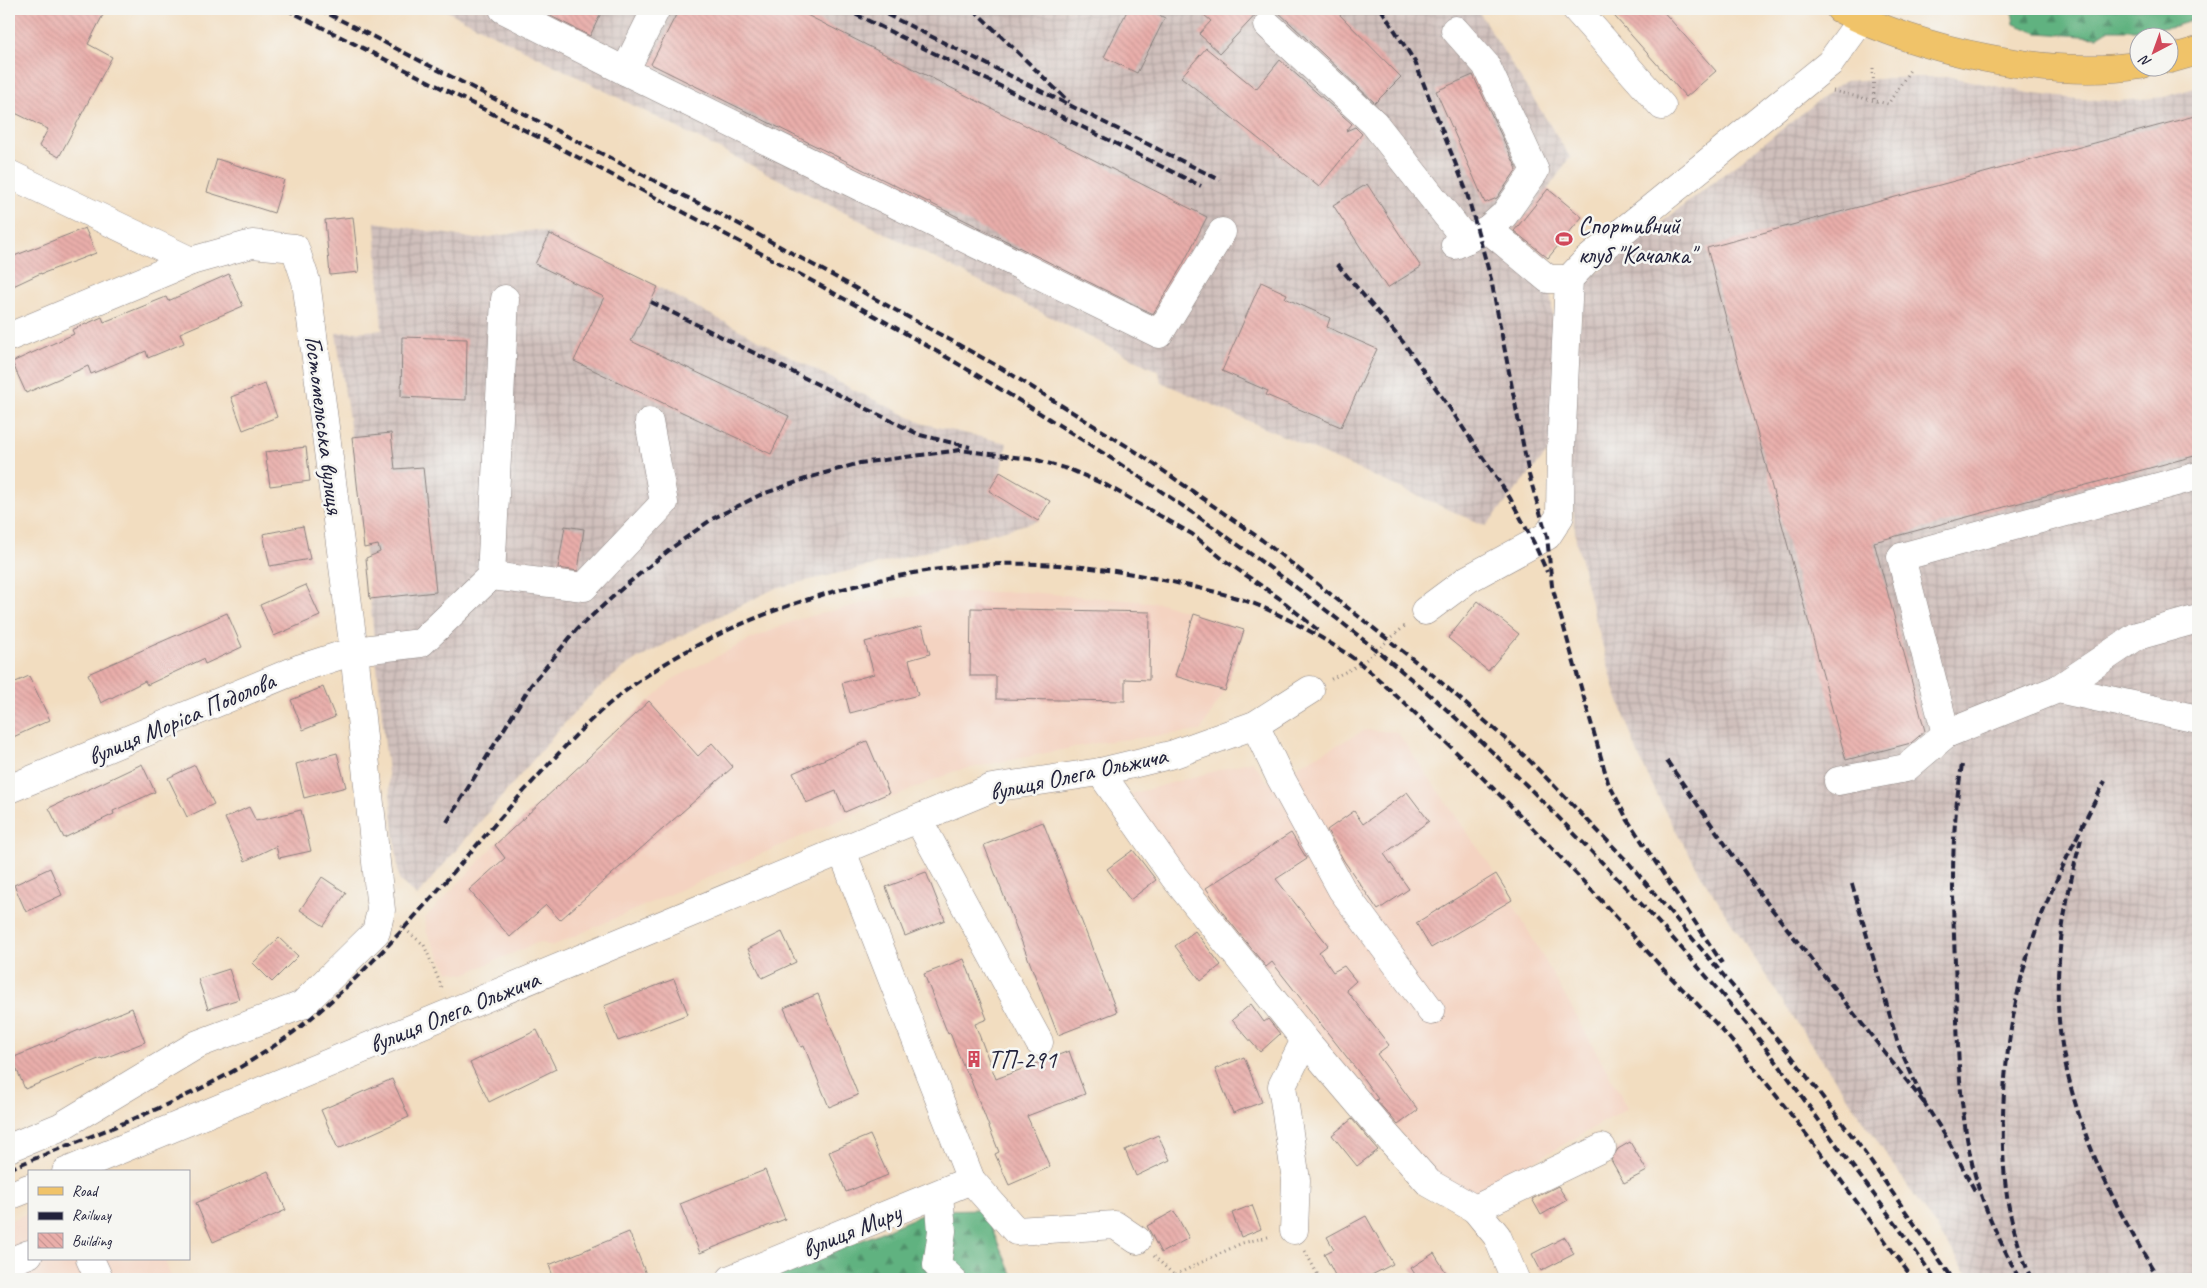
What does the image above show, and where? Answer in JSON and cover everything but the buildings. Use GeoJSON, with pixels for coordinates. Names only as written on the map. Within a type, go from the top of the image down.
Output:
{"type":"FeatureCollection","features":[{"type":"Feature","properties":{"kind":"main road"},"geometry":{"type":"LineString","coordinates":[[1850,14],[1955,51],[2003,61],[2076,70],[2130,67]]}},
{"type":"Feature","properties":{"kind":"main road"},"geometry":{"type":"LineString","coordinates":[[2180,56],[2198,52]]}},
{"type":"Feature","properties":{"kind":"street"},"geometry":{"type":"LineString","coordinates":[[503,9],[1159,334],[1222,232]]}},
{"type":"Feature","properties":{"kind":"street"},"geometry":{"type":"LineString","coordinates":[[625,71],[656,9]]}},
{"type":"Feature","properties":{"kind":"street"},"geometry":{"type":"LineString","coordinates":[[1576,9],[1662,106]]}},
{"type":"Feature","properties":{"kind":"street"},"geometry":{"type":"LineString","coordinates":[[1425,611],[1468,579],[1547,536],[1560,516],[1560,449],[1569,279],[1586,261],[1830,63],[1850,14]]}},
{"type":"Feature","properties":{"kind":"street"},"geometry":{"type":"LineString","coordinates":[[1268,25],[1374,123],[1470,238],[1548,279],[1569,279]]}},
{"type":"Feature","properties":{"kind":"street"},"geometry":{"type":"LineString","coordinates":[[1455,30],[1486,65],[1535,171],[1504,215],[1470,238]]}},
{"type":"Feature","properties":{"kind":"street"},"geometry":{"type":"LineString","coordinates":[[9,174],[191,262]]}},
{"type":"Feature","properties":{"kind":"street","name":"Гостомельська вулиця"},"geometry":{"type":"LineString","coordinates":[[191,262],[252,244],[295,248],[306,282],[354,651],[381,910]]}},
{"type":"Feature","properties":{"kind":"street"},"geometry":{"type":"LineString","coordinates":[[9,337],[191,262]]}},
{"type":"Feature","properties":{"kind":"street"},"geometry":{"type":"LineString","coordinates":[[505,299],[491,576],[584,588],[664,503],[649,422]]}},
{"type":"Feature","properties":{"kind":"street"},"geometry":{"type":"LineString","coordinates":[[1946,734],[1901,557],[2198,476]]}},
{"type":"Feature","properties":{"kind":"street","name":"вулиця Моріса Подолова"},"geometry":{"type":"LineString","coordinates":[[9,789],[301,668],[354,651],[421,643],[491,576]]}},
{"type":"Feature","properties":{"kind":"street"},"geometry":{"type":"LineString","coordinates":[[1838,781],[1906,768],[1946,734],[2058,689],[2137,636],[2198,619]]}},
{"type":"Feature","properties":{"kind":"street"},"geometry":{"type":"LineString","coordinates":[[2058,689],[2198,719]]}},
{"type":"Feature","properties":{"kind":"street","name":"вулиця Олега Ольжича"},"geometry":{"type":"LineString","coordinates":[[71,1170],[992,788],[1100,772],[1174,754],[1255,725],[1310,690]]}},
{"type":"Feature","properties":{"kind":"street"},"geometry":{"type":"LineString","coordinates":[[1255,725],[1279,776],[1342,890],[1432,1011]]}},
{"type":"Feature","properties":{"kind":"street"},"geometry":{"type":"LineString","coordinates":[[1100,772],[1174,877],[1305,1040],[1428,1183],[1475,1209],[1497,1236],[1515,1279]]}},
{"type":"Feature","properties":{"kind":"street"},"geometry":{"type":"LineString","coordinates":[[918,819],[1039,1042]]}},
{"type":"Feature","properties":{"kind":"street"},"geometry":{"type":"LineString","coordinates":[[842,851],[971,1180],[1016,1231],[1100,1224],[1115,1225],[1137,1240]]}},
{"type":"Feature","properties":{"kind":"street"},"geometry":{"type":"LineString","coordinates":[[9,1148],[60,1127],[198,1044],[302,1005],[376,932],[381,910]]}},
{"type":"Feature","properties":{"kind":"street"},"geometry":{"type":"LineString","coordinates":[[1294,1230],[1296,1180],[1282,1086],[1305,1040]]}},
{"type":"Feature","properties":{"kind":"street"},"geometry":{"type":"LineString","coordinates":[[1475,1209],[1602,1148]]}},
{"type":"Feature","properties":{"kind":"street","name":"вулиця Миру"},"geometry":{"type":"LineString","coordinates":[[731,1279],[971,1180]]}},
{"type":"Feature","properties":{"kind":"street"},"geometry":{"type":"LineString","coordinates":[[9,1196],[28,1188]]}},
{"type":"Feature","properties":{"kind":"street"},"geometry":{"type":"LineString","coordinates":[[939,1194],[942,1231],[937,1265],[952,1279]]}},
{"type":"Feature","properties":{"kind":"street"},"geometry":{"type":"LineString","coordinates":[[9,1262],[28,1254]]}},
{"type":"Feature","properties":{"kind":"street"},"geometry":{"type":"LineString","coordinates":[[90,1260],[99,1279]]}},
{"type":"Feature","properties":{"kind":"path"},"geometry":{"type":"LineString","coordinates":[[1873,68],[1874,101]]}},
{"type":"Feature","properties":{"kind":"path"},"geometry":{"type":"LineString","coordinates":[[1824,89],[1888,104],[1910,70]]}},
{"type":"Feature","properties":{"kind":"path"},"geometry":{"type":"LineString","coordinates":[[1310,690],[1361,664],[1425,611]]}},
{"type":"Feature","properties":{"kind":"path"},"geometry":{"type":"LineString","coordinates":[[381,910],[424,945],[451,1012]]}},
{"type":"Feature","properties":{"kind":"path"},"geometry":{"type":"LineString","coordinates":[[1175,1274],[1242,1243],[1294,1230],[1320,1279]]}},
{"type":"Feature","properties":{"kind":"path"},"geometry":{"type":"LineString","coordinates":[[1137,1240],[1175,1274],[1178,1279]]}},
{"type":"Feature","properties":{"kind":"shaded area"},"geometry":{"type":"Polygon","coordinates":[[[443,9],[1477,9],[1570,157],[1548,189],[1512,233],[1548,279],[1552,306],[1555,371],[1552,447],[1486,526],[1161,382],[1159,372],[443,9]]]}},
{"type":"Feature","properties":{"kind":"shaded area"},"geometry":{"type":"Polygon","coordinates":[[[1951,77],[2034,94],[2120,101],[2164,97],[2198,87],[2198,1279],[1971,1279],[1790,1013],[1704,880],[1666,813],[1639,757],[1614,687],[1576,540],[1569,460],[1573,376],[1585,282],[1844,81],[1951,77]]]}},
{"type":"Feature","properties":{"kind":"shaded area"},"geometry":{"type":"Polygon","coordinates":[[[375,222],[476,239],[536,230],[550,234],[658,287],[852,389],[924,424],[1007,443],[1001,472],[1050,501],[1038,521],[895,560],[776,588],[697,627],[627,665],[596,690],[562,726],[417,896],[399,880],[357,473],[336,333],[382,330],[375,222]]]}},
{"type":"Feature","properties":{"kind":"shaded area"},"geometry":{"type":"Polygon","coordinates":[[[948,592],[1027,592],[1161,603],[1244,630],[1225,691],[1200,731],[1101,742],[955,771],[552,946],[539,942],[464,974],[448,971],[427,933],[425,918],[495,845],[673,679],[749,640],[799,619],[868,602],[948,592]]]}},
{"type":"Feature","properties":{"kind":"shaded area"},"geometry":{"type":"Polygon","coordinates":[[[1365,730],[1397,732],[1496,874],[1628,1108],[1471,1197],[1431,1170],[1189,880],[1131,794],[1252,761],[1268,782],[1365,730]]]}},
{"type":"Feature","properties":{"kind":"shaded area"},"geometry":{"type":"Polygon","coordinates":[[[28,1213],[28,1260],[164,1260],[172,1279],[9,1279],[9,1221],[28,1213]]]}},
{"type":"Feature","properties":{"kind":"green space"},"geometry":{"type":"Polygon","coordinates":[[[2014,9],[2198,9],[2198,19],[2162,28],[2108,30],[2097,37],[2038,33],[2014,24],[2012,11],[2014,9]]]}},
{"type":"Feature","properties":{"kind":"green space"},"geometry":{"type":"Polygon","coordinates":[[[983,1209],[1014,1279],[771,1279],[933,1210],[983,1209]]]}},
{"type":"Feature","properties":{"kind":"railway"},"geometry":{"type":"LineString","coordinates":[[286,9],[736,240],[884,321],[1029,406],[1170,498],[1307,596],[1438,702],[1477,738],[1553,812],[1653,916],[1714,985],[1764,1046],[1935,1279]]}},
{"type":"Feature","properties":{"kind":"railway"},"geometry":{"type":"LineString","coordinates":[[319,9],[737,223],[1001,368],[1138,453],[1262,540],[1434,676],[1527,758],[1628,862],[1789,1053],[1859,1145],[1953,1279]]}},
{"type":"Feature","properties":{"kind":"railway"},"geometry":{"type":"LineString","coordinates":[[845,9],[1201,186]]}},
{"type":"Feature","properties":{"kind":"railway"},"geometry":{"type":"LineString","coordinates":[[876,9],[1220,180]]}},
{"type":"Feature","properties":{"kind":"railway"},"geometry":{"type":"LineString","coordinates":[[973,9],[1069,102]]}},
{"type":"Feature","properties":{"kind":"railway"},"geometry":{"type":"LineString","coordinates":[[1381,9],[1415,62],[1466,190],[1491,279],[1529,475],[1547,536],[1552,586],[1608,782],[1627,819],[1722,963]]}},
{"type":"Feature","properties":{"kind":"railway"},"geometry":{"type":"LineString","coordinates":[[1337,264],[1403,342],[1449,407],[1510,498],[1547,572]]}},
{"type":"Feature","properties":{"kind":"railway"},"geometry":{"type":"LineString","coordinates":[[651,302],[920,435],[970,447]]}},
{"type":"Feature","properties":{"kind":"railway"},"geometry":{"type":"LineString","coordinates":[[447,822],[531,685],[577,629],[626,585],[673,547],[712,519],[760,495],[811,477],[860,463],[960,450],[1037,460],[1071,470],[1106,485],[1192,534],[1224,560],[1279,598],[1319,631]]}},
{"type":"Feature","properties":{"kind":"railway"},"geometry":{"type":"LineString","coordinates":[[9,1169],[127,1122],[204,1087],[277,1044],[310,1019],[340,993],[395,938],[525,790],[582,729],[619,696],[681,654],[749,621],[785,607],[857,585],[930,570],[966,566],[1002,564],[1073,566],[1145,576],[1212,591],[1262,607],[1284,617],[1337,647],[1375,676],[1515,810],[1722,1030],[1801,1127],[1913,1279]]}},
{"type":"Feature","properties":{"kind":"railway"},"geometry":{"type":"LineString","coordinates":[[1667,761],[1760,894],[1925,1104]]}},
{"type":"Feature","properties":{"kind":"railway"},"geometry":{"type":"LineString","coordinates":[[1962,765],[1955,820],[1953,876],[1958,1038],[1963,1114],[1972,1164],[1983,1201],[2019,1279]]}},
{"type":"Feature","properties":{"kind":"railway"},"geometry":{"type":"LineString","coordinates":[[2031,1279],[2012,1222],[2004,1172],[2003,1102],[2011,1031],[2025,963],[2042,913],[2105,781]]}},
{"type":"Feature","properties":{"kind":"railway"},"geometry":{"type":"LineString","coordinates":[[2081,839],[2067,900],[2061,942],[2058,983],[2061,1041],[2078,1113],[2091,1148],[2122,1215],[2159,1279]]}},
{"type":"Feature","properties":{"kind":"railway"},"geometry":{"type":"LineString","coordinates":[[1852,884],[1898,1044],[1925,1104],[1948,1140],[1975,1191]]}},
{"type":"Feature","properties":{"kind":"place","name":"Спортивний клуб \"Качалка\""},"geometry":{"type":"Point","coordinates":[1564,239]}},
{"type":"Feature","properties":{"kind":"place","name":"ТП-291"},"geometry":{"type":"Point","coordinates":[974,1059]}}]}
